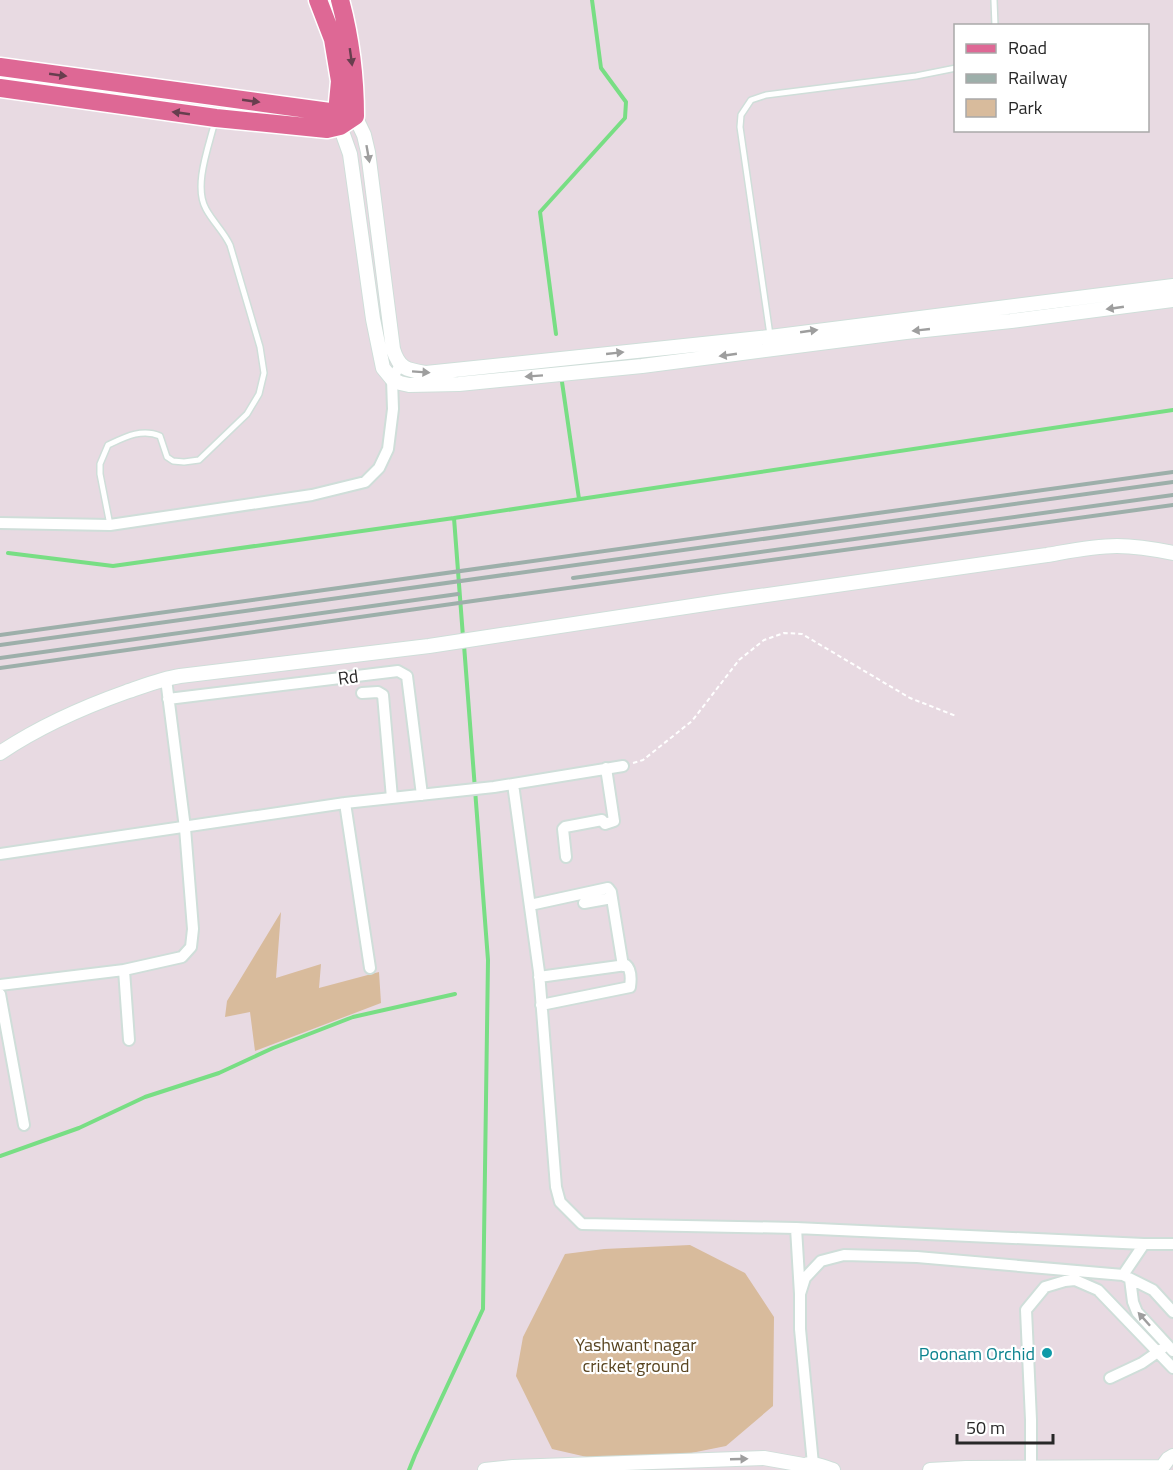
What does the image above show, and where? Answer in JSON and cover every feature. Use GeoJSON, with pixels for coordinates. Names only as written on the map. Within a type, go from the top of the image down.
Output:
{"type":"FeatureCollection","features":[{"type":"Feature","properties":{"kind":"main road"},"geometry":{"type":"LineString","coordinates":[[318,0],[333,39],[344,119]]}},
{"type":"Feature","properties":{"kind":"main road"},"geometry":{"type":"LineString","coordinates":[[0,88],[216,118],[327,129],[344,119],[354,81],[340,0]]}},
{"type":"Feature","properties":{"kind":"main road"},"geometry":{"type":"LineString","coordinates":[[0,67],[344,119]]}},
{"type":"Feature","properties":{"kind":"street"},"geometry":{"type":"LineString","coordinates":[[344,119],[364,135],[392,340],[400,365],[411,371],[426,373],[771,337],[1173,286]]}},
{"type":"Feature","properties":{"kind":"street"},"geometry":{"type":"LineString","coordinates":[[344,119],[375,329],[383,368],[392,379],[409,385],[459,384],[632,368],[895,333],[1023,320],[1173,300]]}},
{"type":"Feature","properties":{"kind":"street"},"geometry":{"type":"LineString","coordinates":[[0,523],[110,525],[312,495],[364,482],[379,468],[388,449],[393,409],[392,379],[400,365]]}},
{"type":"Feature","properties":{"kind":"street"},"geometry":{"type":"LineString","coordinates":[[0,753],[51,722],[94,703],[180,676],[429,646],[1083,548],[1117,546],[1173,553]]}},
{"type":"Feature","properties":{"kind":"street","name":"Rd"},"geometry":{"type":"LineString","coordinates":[[168,699],[398,671],[407,676],[422,795]]}},
{"type":"Feature","properties":{"kind":"street"},"geometry":{"type":"LineString","coordinates":[[0,985],[124,970],[182,957],[191,947],[193,929],[185,828],[166,679]]}},
{"type":"Feature","properties":{"kind":"street"},"geometry":{"type":"LineString","coordinates":[[362,693],[378,692],[383,695],[392,798]]}},
{"type":"Feature","properties":{"kind":"street"},"geometry":{"type":"LineString","coordinates":[[0,854],[345,804],[494,787],[622,766]]}},
{"type":"Feature","properties":{"kind":"street"},"geometry":{"type":"LineString","coordinates":[[566,857],[563,829],[565,826],[602,819],[605,824],[614,821],[606,768]]}},
{"type":"Feature","properties":{"kind":"street"},"geometry":{"type":"LineString","coordinates":[[513,784],[542,1005],[556,1186],[560,1202],[582,1224],[796,1228],[1173,1244]]}},
{"type":"Feature","properties":{"kind":"street"},"geometry":{"type":"LineString","coordinates":[[345,804],[370,968]]}},
{"type":"Feature","properties":{"kind":"street"},"geometry":{"type":"LineString","coordinates":[[530,905],[608,888],[611,892],[623,966]]}},
{"type":"Feature","properties":{"kind":"street"},"geometry":{"type":"LineString","coordinates":[[584,903],[612,898]]}},
{"type":"Feature","properties":{"kind":"street"},"geometry":{"type":"LineString","coordinates":[[539,977],[626,965],[629,968],[630,987],[542,1005]]}},
{"type":"Feature","properties":{"kind":"street"},"geometry":{"type":"LineString","coordinates":[[124,970],[129,1040]]}},
{"type":"Feature","properties":{"kind":"street"},"geometry":{"type":"LineString","coordinates":[[0,994],[24,1125]]}},
{"type":"Feature","properties":{"kind":"street"},"geometry":{"type":"LineString","coordinates":[[796,1228],[800,1329],[810,1467]]}},
{"type":"Feature","properties":{"kind":"street"},"geometry":{"type":"LineString","coordinates":[[1110,1378],[1170,1348],[1137,1312],[1133,1302],[1127,1277],[1143,1244]]}},
{"type":"Feature","properties":{"kind":"street"},"geometry":{"type":"LineString","coordinates":[[800,1294],[805,1278],[821,1261],[844,1255],[917,1257],[1127,1277],[1157,1293],[1173,1312]]}},
{"type":"Feature","properties":{"kind":"street"},"geometry":{"type":"LineString","coordinates":[[1031,1468],[1026,1310],[1046,1287],[1075,1280],[1098,1290],[1173,1368]]}},
{"type":"Feature","properties":{"kind":"street"},"geometry":{"type":"LineString","coordinates":[[930,1470],[1160,1469],[1173,1456]]}},
{"type":"Feature","properties":{"kind":"street"},"geometry":{"type":"LineString","coordinates":[[485,1470],[764,1458],[833,1470]]}},
{"type":"Feature","properties":{"kind":"lane"},"geometry":{"type":"LineString","coordinates":[[994,0],[995,24]]}},
{"type":"Feature","properties":{"kind":"lane"},"geometry":{"type":"LineString","coordinates":[[771,337],[740,127],[741,115],[751,100],[766,95],[954,69]]}},
{"type":"Feature","properties":{"kind":"lane"},"geometry":{"type":"LineString","coordinates":[[110,525],[100,464],[108,445],[129,434],[152,433],[160,436],[166,457],[173,461],[199,460],[247,414],[259,394],[264,374],[260,347],[230,245],[204,207],[200,190],[203,166],[216,118]]}},
{"type":"Feature","properties":{"kind":"path"},"geometry":{"type":"LineString","coordinates":[[622,766],[643,760],[685,728],[693,721],[739,660],[764,640],[784,633],[802,634],[910,698],[956,716]]}},
{"type":"Feature","properties":{"kind":"green space"},"geometry":{"type":"Polygon","coordinates":[[[281,912],[276,978],[321,964],[319,988],[379,972],[381,1003],[255,1051],[250,1012],[225,1017],[227,1001],[281,912]]]}},
{"type":"Feature","properties":{"kind":"green space","name":"Yashwant nagar cricket ground"},"geometry":{"type":"Polygon","coordinates":[[[690,1245],[745,1273],[774,1317],[773,1406],[726,1446],[626,1466],[552,1449],[516,1376],[523,1337],[565,1254],[604,1249],[690,1245]]]}},
{"type":"Feature","properties":{"kind":"waterway"},"geometry":{"type":"LineString","coordinates":[[556,334],[540,212],[625,118],[626,102],[601,68],[592,0]]}},
{"type":"Feature","properties":{"kind":"waterway"},"geometry":{"type":"LineString","coordinates":[[562,382],[579,499]]}},
{"type":"Feature","properties":{"kind":"waterway"},"geometry":{"type":"LineString","coordinates":[[463,637],[454,518],[1173,410]]}},
{"type":"Feature","properties":{"kind":"waterway"},"geometry":{"type":"LineString","coordinates":[[8,553],[113,566],[454,518]]}},
{"type":"Feature","properties":{"kind":"waterway"},"geometry":{"type":"LineString","coordinates":[[409,1470],[483,1309],[488,960],[464,645]]}},
{"type":"Feature","properties":{"kind":"waterway"},"geometry":{"type":"LineString","coordinates":[[0,1156],[79,1128],[145,1097],[219,1073],[273,1048],[353,1017],[455,994]]}},
{"type":"Feature","properties":{"kind":"railway"},"geometry":{"type":"LineString","coordinates":[[0,635],[1173,472]]}},
{"type":"Feature","properties":{"kind":"railway"},"geometry":{"type":"LineString","coordinates":[[0,645],[1173,482]]}},
{"type":"Feature","properties":{"kind":"railway"},"geometry":{"type":"LineString","coordinates":[[573,578],[1173,495]]}},
{"type":"Feature","properties":{"kind":"railway"},"geometry":{"type":"LineString","coordinates":[[0,668],[1173,505]]}},
{"type":"Feature","properties":{"kind":"railway"},"geometry":{"type":"LineString","coordinates":[[0,658],[458,594]]}},
{"type":"Feature","properties":{"kind":"place","name":"Poonam Orchid"},"geometry":{"type":"Point","coordinates":[1047,1353]}}]}
